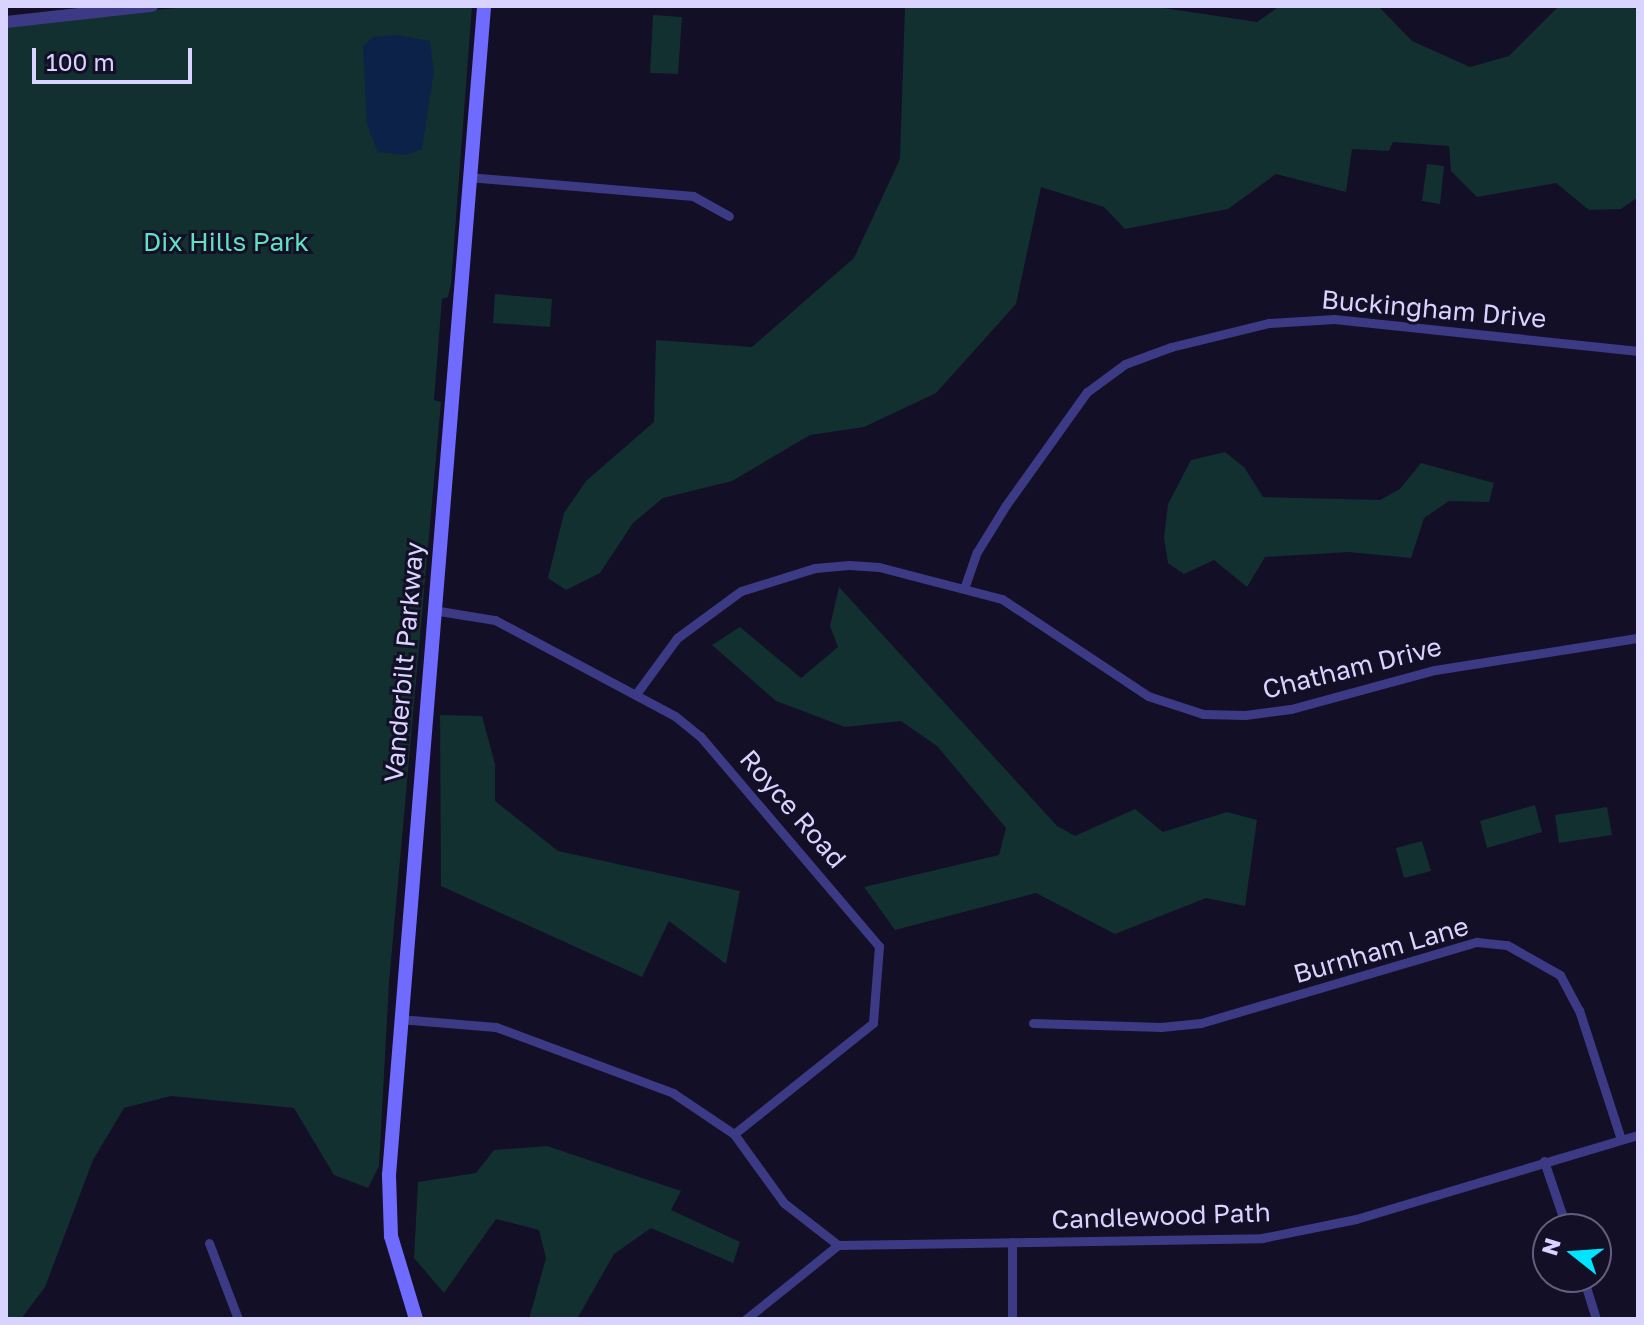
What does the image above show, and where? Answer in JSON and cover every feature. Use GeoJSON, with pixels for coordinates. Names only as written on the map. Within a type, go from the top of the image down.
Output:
{"type":"FeatureCollection","features":[{"type":"Feature","properties":{"kind":"main road","name":"Vanderbilt Parkway"},"geometry":{"type":"LineString","coordinates":[[416,1319],[391,1236],[389,1175],[399,1019],[484,6]]}},
{"type":"Feature","properties":{"kind":"street"},"geometry":{"type":"LineString","coordinates":[[6,22],[152,6]]}},
{"type":"Feature","properties":{"kind":"street"},"geometry":{"type":"LineString","coordinates":[[468,177],[693,196],[729,216]]}},
{"type":"Feature","properties":{"kind":"street","name":"Buckingham Drive"},"geometry":{"type":"LineString","coordinates":[[965,586],[977,552],[1006,505],[1087,392],[1125,364],[1171,347],[1269,323],[1334,319],[1638,351]]}},
{"type":"Feature","properties":{"kind":"street","name":"Chatham Drive"},"geometry":{"type":"LineString","coordinates":[[636,694],[669,646],[705,613],[741,591],[778,577],[849,565],[965,586],[1002,599],[1148,696],[1203,714],[1291,709],[1435,670],[1638,638]]}},
{"type":"Feature","properties":{"kind":"street","name":"Royce Road"},"geometry":{"type":"LineString","coordinates":[[433,610],[495,620],[636,694],[700,736],[879,946],[873,1023],[734,1134]]}},
{"type":"Feature","properties":{"kind":"street","name":"Burnham Lane"},"geometry":{"type":"LineString","coordinates":[[1033,1023],[1161,1027],[1201,1023],[1477,942],[1507,945],[1560,975],[1579,1010],[1621,1139]]}},
{"type":"Feature","properties":{"kind":"street"},"geometry":{"type":"LineString","coordinates":[[399,1019],[496,1027],[536,1038],[673,1093],[734,1134],[784,1203],[838,1245],[746,1319]]}},
{"type":"Feature","properties":{"kind":"street","name":"Candlewood Path"},"geometry":{"type":"LineString","coordinates":[[838,1245],[1262,1238],[1356,1219],[1638,1135]]}},
{"type":"Feature","properties":{"kind":"street"},"geometry":{"type":"LineString","coordinates":[[1544,1161],[1562,1213]]}},
{"type":"Feature","properties":{"kind":"street"},"geometry":{"type":"LineString","coordinates":[[1012,1242],[1012,1319]]}},
{"type":"Feature","properties":{"kind":"street"},"geometry":{"type":"LineString","coordinates":[[209,1243],[238,1319]]}},
{"type":"Feature","properties":{"kind":"street"},"geometry":{"type":"LineString","coordinates":[[1588,1293],[1596,1319]]}},
{"type":"Feature","properties":{"kind":"green space","name":"Dix Hills Park"},"geometry":{"type":"Polygon","coordinates":[[[201,6],[472,6],[451,284],[448,297],[442,299],[434,400],[441,402],[389,983],[379,1166],[368,1188],[334,1175],[294,1108],[171,1096],[124,1108],[93,1160],[45,1287],[21,1319],[6,1319],[6,22],[201,6]]]}},
{"type":"Feature","properties":{"kind":"green space"},"geometry":{"type":"Polygon","coordinates":[[[905,6],[1150,6],[1257,22],[1280,6],[1378,6],[1412,41],[1470,67],[1509,56],[1559,6],[1628,6],[1638,10],[1638,197],[1621,209],[1589,210],[1556,183],[1477,197],[1451,171],[1449,146],[1393,142],[1389,151],[1352,149],[1346,192],[1276,174],[1228,209],[1125,229],[1104,207],[1041,187],[1016,304],[936,393],[864,427],[810,435],[732,481],[663,498],[633,523],[600,573],[566,590],[548,578],[564,513],[586,481],[654,422],[656,340],[752,347],[854,258],[900,159],[905,6]]]}},
{"type":"Feature","properties":{"kind":"green space"},"geometry":{"type":"Polygon","coordinates":[[[653,15],[682,17],[678,74],[650,73],[653,15]]]}},
{"type":"Feature","properties":{"kind":"green space"},"geometry":{"type":"Polygon","coordinates":[[[1427,164],[1444,166],[1440,204],[1422,201],[1427,164]]]}},
{"type":"Feature","properties":{"kind":"green space"},"geometry":{"type":"Polygon","coordinates":[[[495,294],[552,299],[550,327],[493,323],[495,294]]]}},
{"type":"Feature","properties":{"kind":"green space"},"geometry":{"type":"Polygon","coordinates":[[[1225,452],[1244,467],[1263,497],[1380,500],[1400,489],[1421,463],[1494,483],[1489,502],[1449,501],[1424,518],[1411,558],[1349,552],[1265,557],[1247,587],[1214,560],[1184,574],[1168,563],[1164,538],[1168,504],[1191,460],[1225,452]]]}},
{"type":"Feature","properties":{"kind":"green space"},"geometry":{"type":"Polygon","coordinates":[[[839,587],[1057,826],[1075,836],[1135,809],[1163,832],[1227,812],[1257,820],[1245,906],[1206,898],[1115,934],[1036,893],[895,930],[864,887],[999,855],[1006,828],[937,746],[901,721],[845,727],[776,701],[712,645],[740,627],[801,678],[838,647],[830,626],[839,587]]]}},
{"type":"Feature","properties":{"kind":"green space"},"geometry":{"type":"Polygon","coordinates":[[[440,715],[482,716],[495,764],[495,801],[558,851],[740,891],[726,964],[669,921],[642,977],[441,886],[440,715]]]}},
{"type":"Feature","properties":{"kind":"green space"},"geometry":{"type":"Polygon","coordinates":[[[1535,805],[1542,832],[1487,848],[1480,821],[1535,805]]]}},
{"type":"Feature","properties":{"kind":"green space"},"geometry":{"type":"Polygon","coordinates":[[[1607,807],[1612,835],[1559,843],[1555,815],[1607,807]]]}},
{"type":"Feature","properties":{"kind":"green space"},"geometry":{"type":"Polygon","coordinates":[[[1422,841],[1431,871],[1404,878],[1396,848],[1422,841]]]}},
{"type":"Feature","properties":{"kind":"green space"},"geometry":{"type":"Polygon","coordinates":[[[547,1146],[681,1191],[671,1210],[740,1242],[733,1263],[651,1228],[614,1254],[577,1319],[529,1319],[546,1258],[539,1230],[496,1219],[444,1293],[414,1258],[418,1182],[476,1173],[494,1150],[547,1146]]]}},
{"type":"Feature","properties":{"kind":"water"},"geometry":{"type":"Polygon","coordinates":[[[396,35],[430,41],[434,71],[422,149],[407,155],[378,152],[367,125],[363,46],[373,37],[396,35]]]}}]}
